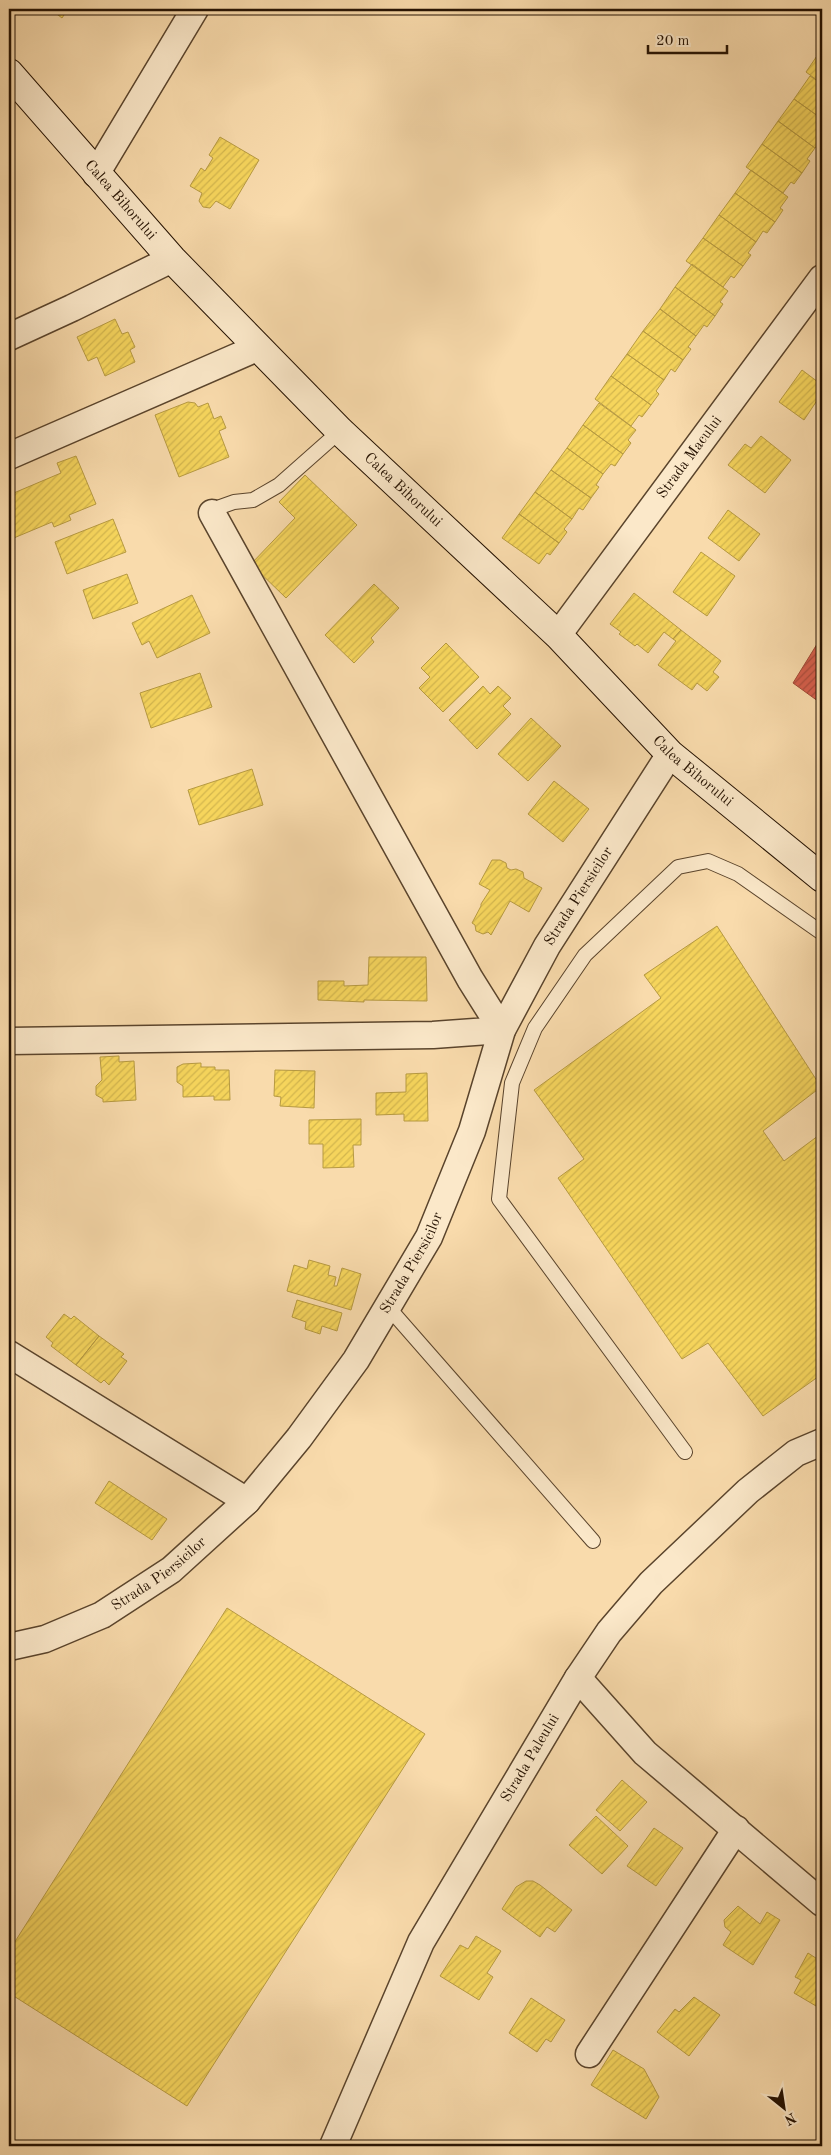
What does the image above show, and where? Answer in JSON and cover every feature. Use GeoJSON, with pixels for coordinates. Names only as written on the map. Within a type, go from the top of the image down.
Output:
{"type":"FeatureCollection","features":[{"type":"Feature","properties":{"kind":"main road","name":"Calea Bihorului"},"geometry":{"type":"LineString","coordinates":[[12,84],[172,259],[340,431],[558,635],[670,754],[822,878]]}},
{"type":"Feature","properties":{"kind":"street"},"geometry":{"type":"LineString","coordinates":[[96,174],[195,9]]}},
{"type":"Feature","properties":{"kind":"street"},"geometry":{"type":"LineString","coordinates":[[9,337],[172,259]]}},
{"type":"Feature","properties":{"kind":"street","name":"Strada Macului"},"geometry":{"type":"LineString","coordinates":[[558,635],[822,278]]}},
{"type":"Feature","properties":{"kind":"street"},"geometry":{"type":"LineString","coordinates":[[9,456],[257,348]]}},
{"type":"Feature","properties":{"kind":"street"},"geometry":{"type":"LineString","coordinates":[[9,1041],[433,1035],[502,1030],[465,971],[212,513]]}},
{"type":"Feature","properties":{"kind":"street","name":"Strada Piersicilor"},"geometry":{"type":"LineString","coordinates":[[9,1647],[45,1639],[102,1615],[171,1570],[247,1501],[299,1438],[356,1360],[429,1236],[472,1131],[502,1030],[547,946],[670,754]]}},
{"type":"Feature","properties":{"kind":"street"},"geometry":{"type":"LineString","coordinates":[[9,1354],[247,1501]]}},
{"type":"Feature","properties":{"kind":"street","name":"Strada Paleului"},"geometry":{"type":"LineString","coordinates":[[333,2146],[421,1942],[578,1678],[609,1632],[651,1583],[748,1491],[796,1453],[822,1442]]}},
{"type":"Feature","properties":{"kind":"street"},"geometry":{"type":"LineString","coordinates":[[578,1678],[645,1753],[822,1903]]}},
{"type":"Feature","properties":{"kind":"street"},"geometry":{"type":"LineString","coordinates":[[589,2054],[736,1829]]}},
{"type":"Feature","properties":{"kind":"lane"},"geometry":{"type":"LineString","coordinates":[[212,513],[220,507],[234,502],[253,500],[279,486],[340,431]]}},
{"type":"Feature","properties":{"kind":"lane"},"geometry":{"type":"LineString","coordinates":[[685,1452],[499,1199],[512,1083],[535,1028],[585,955],[678,867],[708,861],[738,874],[822,933]]}},
{"type":"Feature","properties":{"kind":"lane"},"geometry":{"type":"LineString","coordinates":[[388,1307],[593,1541]]}},
{"type":"Feature","properties":{"kind":"building: Homes"},"geometry":{"type":"Polygon","coordinates":[[[50,9],[68,9],[62,18],[50,9]]]}},
{"type":"Feature","properties":{"kind":"building: Homes"},"geometry":{"type":"Polygon","coordinates":[[[822,50],[822,84],[806,72],[822,50]]]}},
{"type":"Feature","properties":{"kind":"building: Homes"},"geometry":{"type":"Polygon","coordinates":[[[810,76],[822,84],[822,119],[794,99],[810,76]]]}},
{"type":"Feature","properties":{"kind":"building: Homes"},"geometry":{"type":"Polygon","coordinates":[[[794,99],[822,119],[822,138],[815,148],[778,121],[794,99]]]}},
{"type":"Feature","properties":{"kind":"building: Homes"},"geometry":{"type":"Polygon","coordinates":[[[778,121],[815,148],[807,159],[810,161],[802,173],[762,144],[778,121]]]}},
{"type":"Feature","properties":{"kind":"building: Homes"},"geometry":{"type":"Polygon","coordinates":[[[220,137],[259,160],[230,209],[216,201],[210,208],[203,207],[199,201],[202,193],[190,186],[201,168],[205,171],[213,158],[209,155],[220,137]]]}},
{"type":"Feature","properties":{"kind":"building: Homes"},"geometry":{"type":"Polygon","coordinates":[[[762,144],[802,173],[794,184],[791,182],[783,193],[746,167],[762,144]]]}},
{"type":"Feature","properties":{"kind":"building: Homes"},"geometry":{"type":"Polygon","coordinates":[[[751,170],[788,197],[780,208],[783,210],[775,222],[735,193],[751,170]]]}},
{"type":"Feature","properties":{"kind":"building: Homes"},"geometry":{"type":"Polygon","coordinates":[[[735,193],[775,222],[767,233],[763,231],[756,242],[719,215],[735,193]]]}},
{"type":"Feature","properties":{"kind":"building: Homes"},"geometry":{"type":"Polygon","coordinates":[[[719,215],[756,242],[748,253],[751,255],[743,266],[703,238],[719,215]]]}},
{"type":"Feature","properties":{"kind":"building: Homes"},"geometry":{"type":"Polygon","coordinates":[[[703,238],[743,266],[734,278],[731,276],[723,287],[686,261],[703,238]]]}},
{"type":"Feature","properties":{"kind":"building: Homes"},"geometry":{"type":"Polygon","coordinates":[[[692,264],[728,291],[720,302],[723,304],[715,316],[675,287],[692,264]]]}},
{"type":"Feature","properties":{"kind":"building: Homes"},"geometry":{"type":"Polygon","coordinates":[[[675,287],[715,316],[707,327],[704,325],[696,336],[660,309],[675,287]]]}},
{"type":"Feature","properties":{"kind":"building: Homes"},"geometry":{"type":"Polygon","coordinates":[[[660,309],[696,336],[688,347],[691,349],[683,360],[643,331],[660,309]]]}},
{"type":"Feature","properties":{"kind":"building: Homes"},"geometry":{"type":"Polygon","coordinates":[[[115,319],[122,334],[128,332],[135,347],[130,350],[135,362],[105,376],[97,357],[88,361],[77,337],[115,319]]]}},
{"type":"Feature","properties":{"kind":"building: Homes"},"geometry":{"type":"Polygon","coordinates":[[[643,331],[683,360],[675,372],[671,369],[664,380],[627,354],[643,331]]]}},
{"type":"Feature","properties":{"kind":"building: Homes"},"geometry":{"type":"Polygon","coordinates":[[[627,354],[664,380],[656,391],[659,394],[651,405],[611,376],[627,354]]]}},
{"type":"Feature","properties":{"kind":"building: Homes"},"geometry":{"type":"Polygon","coordinates":[[[802,370],[822,385],[822,393],[804,420],[779,402],[802,370]]]}},
{"type":"Feature","properties":{"kind":"building: Homes"},"geometry":{"type":"Polygon","coordinates":[[[611,376],[651,405],[642,417],[639,415],[631,426],[595,399],[611,376]]]}},
{"type":"Feature","properties":{"kind":"building: Homes"},"geometry":{"type":"Polygon","coordinates":[[[188,402],[195,403],[198,407],[208,403],[214,419],[221,416],[226,428],[219,431],[229,457],[179,477],[155,415],[188,402]]]}},
{"type":"Feature","properties":{"kind":"building: Homes"},"geometry":{"type":"Polygon","coordinates":[[[599,403],[636,430],[628,440],[631,443],[623,454],[583,425],[599,403]]]}},
{"type":"Feature","properties":{"kind":"building: Homes"},"geometry":{"type":"Polygon","coordinates":[[[583,425],[623,454],[615,466],[611,464],[603,474],[567,448],[583,425]]]}},
{"type":"Feature","properties":{"kind":"building: Homes"},"geometry":{"type":"Polygon","coordinates":[[[761,436],[791,460],[765,493],[728,465],[745,444],[751,448],[761,436]]]}},
{"type":"Feature","properties":{"kind":"building: Homes"},"geometry":{"type":"Polygon","coordinates":[[[567,448],[603,474],[596,485],[599,487],[591,498],[551,470],[567,448]]]}},
{"type":"Feature","properties":{"kind":"building: Homes"},"geometry":{"type":"Polygon","coordinates":[[[76,456],[96,504],[69,515],[71,520],[54,527],[52,522],[9,540],[9,495],[61,473],[57,463],[76,456]]]}},
{"type":"Feature","properties":{"kind":"building: Homes"},"geometry":{"type":"Polygon","coordinates":[[[551,470],[591,498],[583,510],[579,508],[572,519],[535,492],[551,470]]]}},
{"type":"Feature","properties":{"kind":"building: Homes"},"geometry":{"type":"Polygon","coordinates":[[[305,475],[357,525],[286,598],[251,564],[295,518],[279,502],[305,475]]]}},
{"type":"Feature","properties":{"kind":"building: Homes"},"geometry":{"type":"Polygon","coordinates":[[[535,492],[572,519],[564,529],[567,532],[559,543],[519,514],[535,492]]]}},
{"type":"Feature","properties":{"kind":"building: Homes"},"geometry":{"type":"Polygon","coordinates":[[[728,510],[760,534],[739,561],[708,538],[728,510]]]}},
{"type":"Feature","properties":{"kind":"building: Homes"},"geometry":{"type":"Polygon","coordinates":[[[519,514],[559,543],[550,555],[547,553],[539,564],[502,538],[519,514]]]}},
{"type":"Feature","properties":{"kind":"building: Homes"},"geometry":{"type":"Polygon","coordinates":[[[113,519],[126,552],[67,574],[55,542],[113,519]]]}},
{"type":"Feature","properties":{"kind":"building: Homes"},"geometry":{"type":"Polygon","coordinates":[[[701,552],[735,576],[707,616],[673,592],[701,552]]]}},
{"type":"Feature","properties":{"kind":"building: Homes"},"geometry":{"type":"Polygon","coordinates":[[[127,574],[138,603],[93,619],[83,590],[127,574]]]}},
{"type":"Feature","properties":{"kind":"building: Homes"},"geometry":{"type":"Polygon","coordinates":[[[374,584],[399,608],[371,638],[374,642],[354,663],[325,635],[374,584]]]}},
{"type":"Feature","properties":{"kind":"building: Homes"},"geometry":{"type":"Polygon","coordinates":[[[634,593],[681,630],[673,639],[664,632],[648,653],[619,634],[621,632],[610,624],[634,593]]]}},
{"type":"Feature","properties":{"kind":"building: Homes"},"geometry":{"type":"Polygon","coordinates":[[[192,595],[210,633],[157,658],[149,641],[142,645],[132,623],[192,595]]]}},
{"type":"Feature","properties":{"kind":"building: Homes"},"geometry":{"type":"Polygon","coordinates":[[[681,630],[721,661],[713,672],[719,677],[707,691],[697,683],[692,690],[658,665],[676,641],[673,639],[681,630]]]}},
{"type":"Feature","properties":{"kind":"building: Homes"},"geometry":{"type":"Polygon","coordinates":[[[446,643],[479,677],[443,712],[419,688],[430,677],[421,668],[446,643]]]}},
{"type":"Feature","properties":{"kind":"building: Homes"},"geometry":{"type":"Polygon","coordinates":[[[200,673],[212,707],[151,728],[140,693],[200,673]]]}},
{"type":"Feature","properties":{"kind":"building: Homes"},"geometry":{"type":"Polygon","coordinates":[[[483,686],[490,694],[498,686],[511,698],[503,706],[511,714],[477,749],[449,720],[483,686]]]}},
{"type":"Feature","properties":{"kind":"building: Homes"},"geometry":{"type":"Polygon","coordinates":[[[531,718],[561,746],[528,781],[498,754],[531,718]]]}},
{"type":"Feature","properties":{"kind":"building: Homes"},"geometry":{"type":"Polygon","coordinates":[[[252,769],[263,805],[199,825],[188,790],[252,769]]]}},
{"type":"Feature","properties":{"kind":"building: Homes"},"geometry":{"type":"Polygon","coordinates":[[[554,781],[589,809],[563,842],[528,814],[554,781]]]}},
{"type":"Feature","properties":{"kind":"building: Homes"},"geometry":{"type":"Polygon","coordinates":[[[492,860],[500,860],[506,863],[507,868],[523,872],[524,878],[542,888],[529,912],[510,901],[491,935],[488,932],[483,934],[476,931],[475,925],[472,923],[490,890],[479,884],[492,860]]]}},
{"type":"Feature","properties":{"kind":"building: Homes"},"geometry":{"type":"Polygon","coordinates":[[[717,926],[821,1087],[763,1131],[784,1161],[822,1133],[822,1374],[763,1416],[708,1343],[682,1359],[558,1178],[584,1159],[534,1090],[661,998],[644,975],[717,926]]]}},
{"type":"Feature","properties":{"kind":"building: Homes"},"geometry":{"type":"Polygon","coordinates":[[[369,957],[426,957],[427,1001],[364,1000],[364,1002],[318,1000],[318,981],[344,981],[344,986],[368,985],[369,957]]]}},
{"type":"Feature","properties":{"kind":"building: Homes"},"geometry":{"type":"Polygon","coordinates":[[[119,1056],[119,1062],[134,1061],[136,1100],[103,1102],[103,1099],[96,1095],[96,1086],[102,1080],[100,1057],[119,1056]]]}},
{"type":"Feature","properties":{"kind":"building: Homes"},"geometry":{"type":"Polygon","coordinates":[[[201,1063],[201,1067],[229,1070],[230,1100],[214,1100],[214,1096],[183,1097],[183,1086],[177,1082],[177,1067],[183,1064],[201,1063]]]}},
{"type":"Feature","properties":{"kind":"building: Homes"},"geometry":{"type":"Polygon","coordinates":[[[275,1070],[315,1071],[314,1108],[280,1106],[281,1097],[274,1096],[275,1070]]]}},
{"type":"Feature","properties":{"kind":"building: Homes"},"geometry":{"type":"Polygon","coordinates":[[[427,1073],[428,1121],[404,1121],[404,1114],[376,1115],[376,1093],[406,1092],[406,1074],[427,1073]]]}},
{"type":"Feature","properties":{"kind":"building: Homes"},"geometry":{"type":"Polygon","coordinates":[[[361,1119],[361,1145],[353,1145],[354,1167],[323,1168],[323,1144],[309,1144],[309,1120],[361,1119]]]}},
{"type":"Feature","properties":{"kind":"building: Homes"},"geometry":{"type":"Polygon","coordinates":[[[309,1260],[330,1266],[328,1275],[336,1277],[334,1286],[337,1286],[342,1268],[361,1274],[351,1310],[287,1291],[294,1265],[307,1269],[309,1260]]]}},
{"type":"Feature","properties":{"kind":"building: Homes"},"geometry":{"type":"Polygon","coordinates":[[[297,1300],[342,1313],[337,1331],[322,1326],[320,1334],[305,1329],[306,1322],[292,1317],[297,1300]]]}},
{"type":"Feature","properties":{"kind":"building: Homes"},"geometry":{"type":"Polygon","coordinates":[[[64,1314],[71,1319],[74,1316],[99,1336],[76,1365],[51,1346],[53,1343],[46,1337],[64,1314]]]}},
{"type":"Feature","properties":{"kind":"building: Homes"},"geometry":{"type":"Polygon","coordinates":[[[99,1336],[124,1354],[121,1357],[127,1361],[109,1385],[104,1380],[101,1383],[76,1365],[99,1336]]]}},
{"type":"Feature","properties":{"kind":"building: Homes"},"geometry":{"type":"Polygon","coordinates":[[[109,1481],[167,1519],[152,1540],[95,1503],[109,1481]]]}},
{"type":"Feature","properties":{"kind":"building: Homes"},"geometry":{"type":"Polygon","coordinates":[[[227,1608],[425,1734],[187,2106],[9,1993],[9,1951],[227,1608]]]}},
{"type":"Feature","properties":{"kind":"building: Homes"},"geometry":{"type":"Polygon","coordinates":[[[622,1780],[647,1802],[620,1831],[596,1810],[622,1780]]]}},
{"type":"Feature","properties":{"kind":"building: Homes"},"geometry":{"type":"Polygon","coordinates":[[[596,1816],[628,1846],[602,1874],[569,1845],[596,1816]]]}},
{"type":"Feature","properties":{"kind":"building: Homes"},"geometry":{"type":"Polygon","coordinates":[[[654,1828],[683,1848],[656,1886],[627,1866],[654,1828]]]}},
{"type":"Feature","properties":{"kind":"building: Homes"},"geometry":{"type":"Polygon","coordinates":[[[526,1881],[533,1881],[540,1885],[572,1910],[555,1932],[547,1927],[540,1937],[502,1909],[516,1887],[526,1881]]]}},
{"type":"Feature","properties":{"kind":"building: Homes"},"geometry":{"type":"Polygon","coordinates":[[[738,1906],[760,1924],[767,1912],[780,1920],[753,1965],[723,1945],[731,1932],[725,1927],[724,1920],[738,1906]]]}},
{"type":"Feature","properties":{"kind":"building: Homes"},"geometry":{"type":"Polygon","coordinates":[[[476,1936],[501,1951],[487,1973],[493,1977],[479,2000],[440,1976],[460,1945],[468,1949],[476,1936]]]}},
{"type":"Feature","properties":{"kind":"building: Homes"},"geometry":{"type":"Polygon","coordinates":[[[808,1953],[822,1962],[822,1995],[816,2006],[794,1993],[801,1980],[795,1977],[808,1953]]]}},
{"type":"Feature","properties":{"kind":"building: Homes"},"geometry":{"type":"Polygon","coordinates":[[[694,1997],[720,2015],[689,2056],[657,2032],[675,2009],[679,2012],[694,1997]]]}},
{"type":"Feature","properties":{"kind":"building: Homes"},"geometry":{"type":"Polygon","coordinates":[[[531,1998],[565,2020],[551,2042],[546,2039],[537,2052],[509,2033],[531,1998]]]}},
{"type":"Feature","properties":{"kind":"building: Homes"},"geometry":{"type":"Polygon","coordinates":[[[613,2050],[644,2069],[659,2097],[646,2119],[591,2085],[613,2050]]]}},
{"type":"Feature","properties":{"kind":"building: Shops"},"geometry":{"type":"Polygon","coordinates":[[[822,636],[822,704],[793,683],[822,636]]]}}]}
